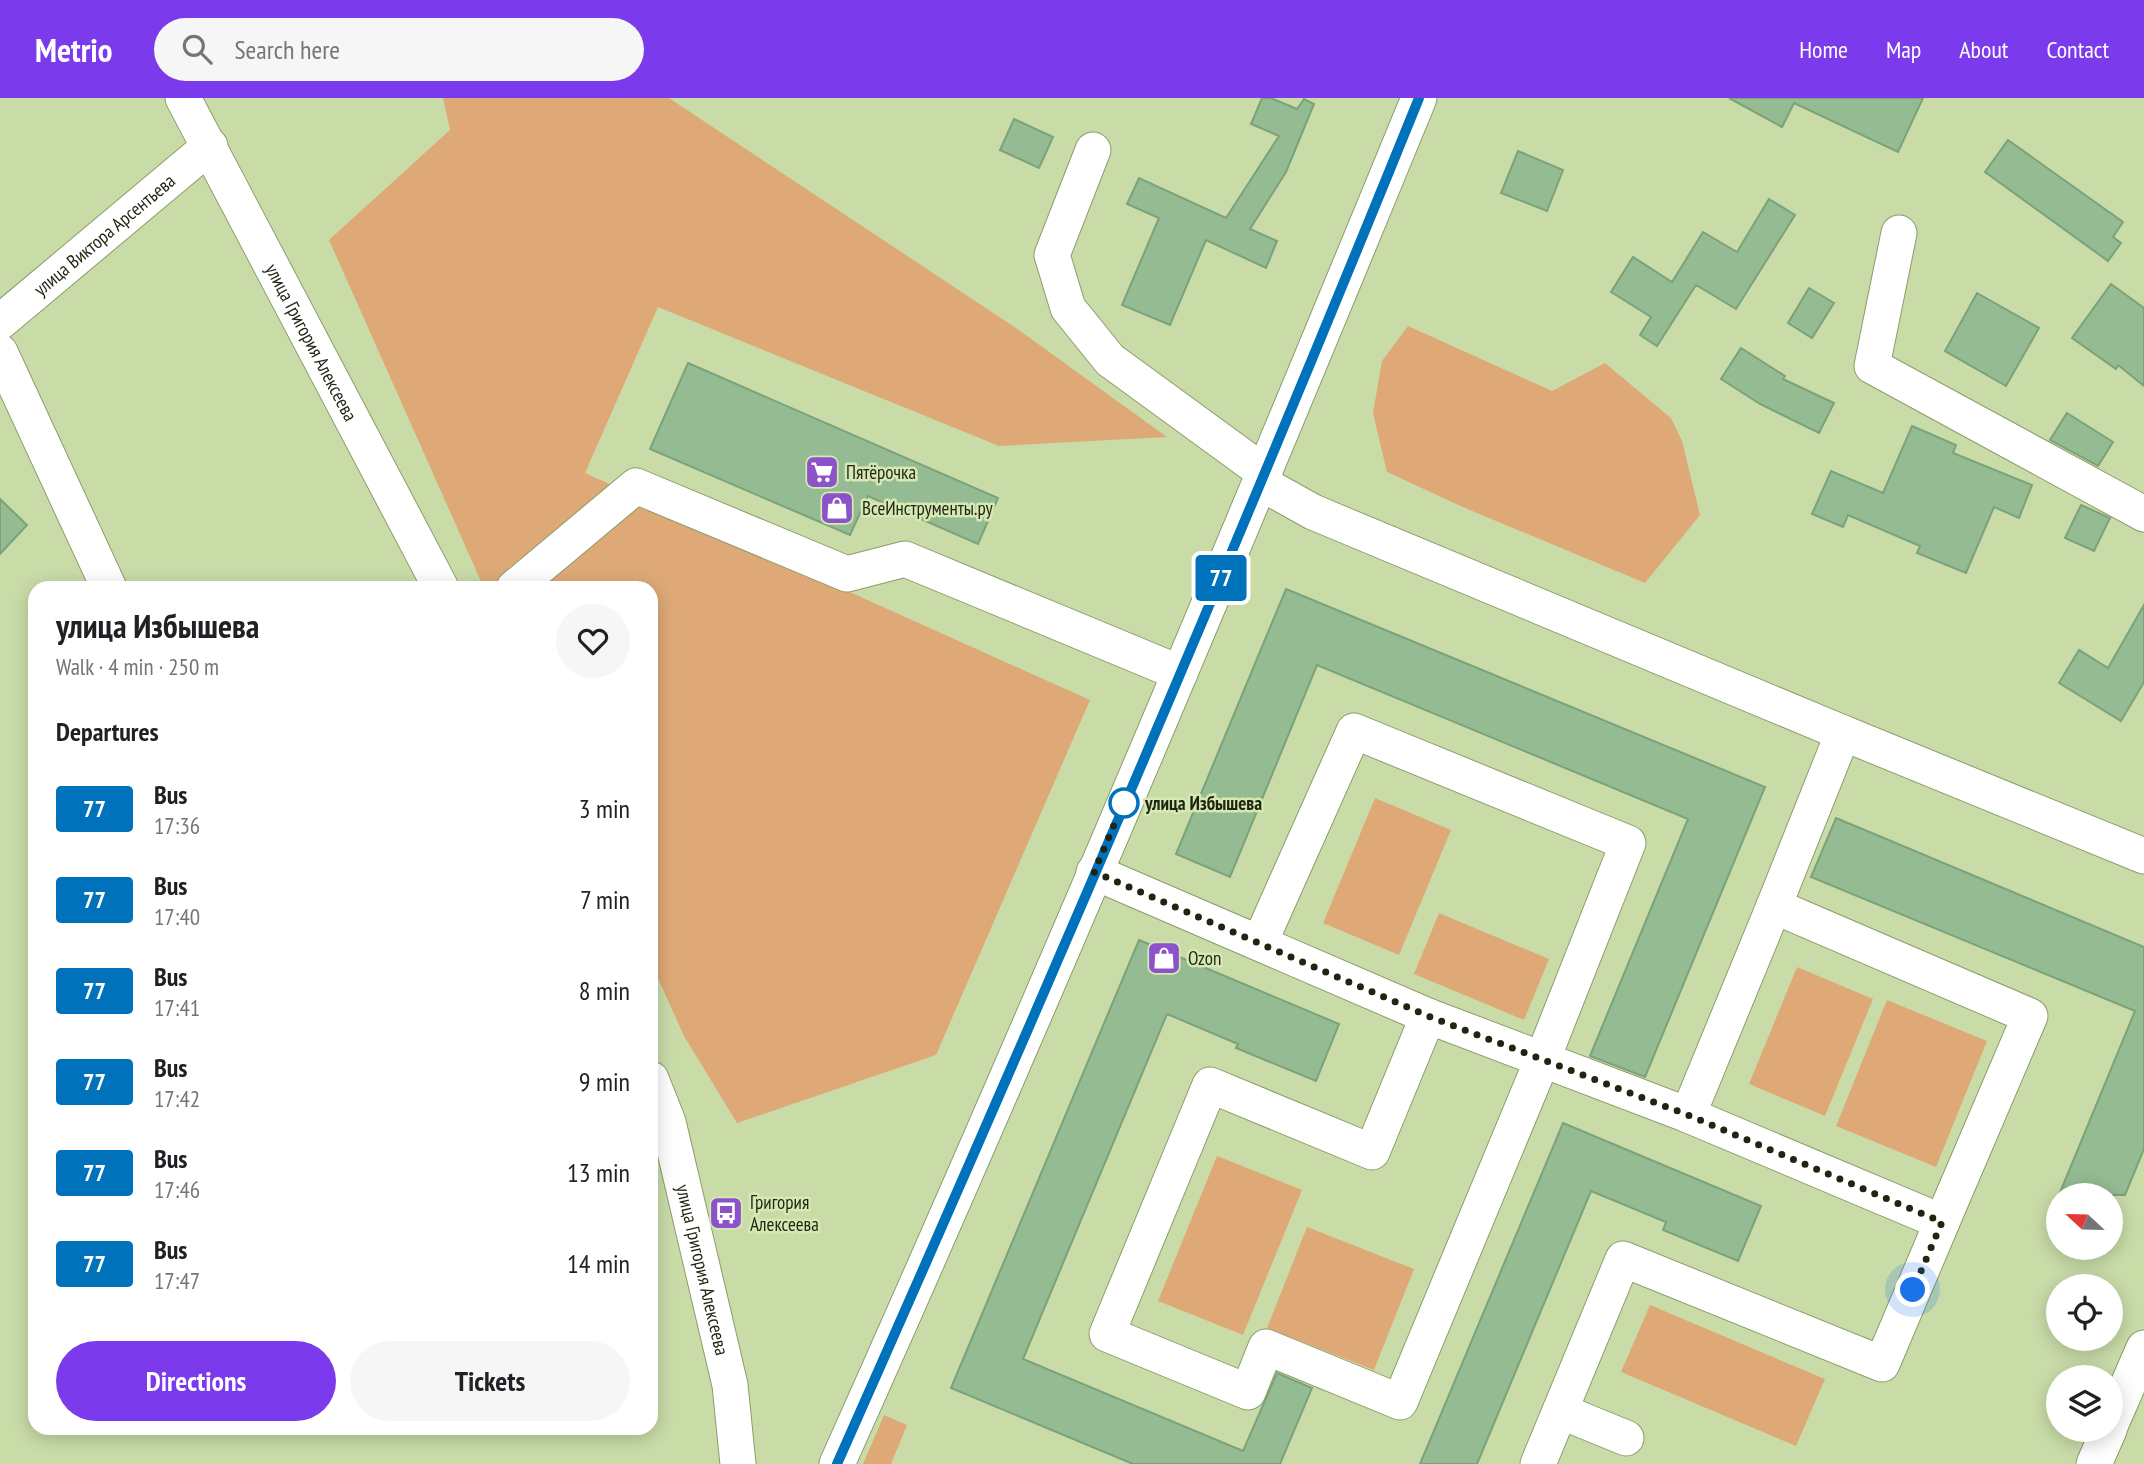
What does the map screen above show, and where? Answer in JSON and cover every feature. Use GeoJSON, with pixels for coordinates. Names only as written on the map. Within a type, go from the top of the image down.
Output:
{"type":"FeatureCollection","features":[{"type":"Feature","properties":{"kind":"street","name":"улица Григория Алексеева"},"geometry":{"type":"LineString","coordinates":[[183,98],[437,581]]}},
{"type":"Feature","properties":{"kind":"street"},"geometry":{"type":"LineString","coordinates":[[836,1464],[902,1319],[1180,673],[1419,98]]}},
{"type":"Feature","properties":{"kind":"street","name":"улица Виктора Арсентьева"},"geometry":{"type":"LineString","coordinates":[[0,322],[210,146]]}},
{"type":"Feature","properties":{"kind":"street"},"geometry":{"type":"LineString","coordinates":[[1093,150],[1052,255],[1068,308],[1110,360],[1263,478],[1313,512],[2144,856]]}},
{"type":"Feature","properties":{"kind":"street"},"geometry":{"type":"LineString","coordinates":[[1899,233],[1872,366],[2144,514]]}},
{"type":"Feature","properties":{"kind":"street"},"geometry":{"type":"LineString","coordinates":[[0,352],[106,581]]}},
{"type":"Feature","properties":{"kind":"street"},"geometry":{"type":"LineString","coordinates":[[522,581],[636,486],[847,575],[905,559],[1180,673]]}},
{"type":"Feature","properties":{"kind":"street"},"geometry":{"type":"LineString","coordinates":[[1259,942],[1354,731],[1628,843],[1543,1058],[1400,1402],[1266,1347],[1248,1392],[1107,1334],[1210,1085],[1372,1152],[1428,1016]]}},
{"type":"Feature","properties":{"kind":"street"},"geometry":{"type":"LineString","coordinates":[[1688,1115],[1843,733]]}},
{"type":"Feature","properties":{"kind":"street"},"geometry":{"type":"LineString","coordinates":[[1094,872],[1428,1016],[1688,1115],[1942,1222]]}},
{"type":"Feature","properties":{"kind":"street"},"geometry":{"type":"LineString","coordinates":[[1538,1464],[1623,1259],[1882,1364],[2030,1016],[1774,906]]}},
{"type":"Feature","properties":{"kind":"street","name":"улица Григория Алексеева"},"geometry":{"type":"LineString","coordinates":[[658,1097],[668,1122],[730,1385],[738,1464]]}},
{"type":"Feature","properties":{"kind":"street"},"geometry":{"type":"LineString","coordinates":[[2123,1397],[2144,1348]]}},
{"type":"Feature","properties":{"kind":"street"},"geometry":{"type":"LineString","coordinates":[[1560,1411],[1626,1438]]}},
{"type":"Feature","properties":{"kind":"street"},"geometry":{"type":"LineString","coordinates":[[2094,1464],[2104,1442]]}},
{"type":"Feature","properties":{"kind":"shaded area"},"geometry":{"type":"Polygon","coordinates":[[[443,98],[669,98],[1016,328],[1167,437],[999,446],[658,307],[585,473],[1090,700],[936,1055],[737,1123],[684,1036],[658,978],[658,581],[481,581],[329,240],[450,130],[443,98]]]}},
{"type":"Feature","properties":{"kind":"shaded area"},"geometry":{"type":"Polygon","coordinates":[[[1408,326],[1552,391],[1605,363],[1671,418],[1682,441],[1700,515],[1645,583],[1465,508],[1387,472],[1373,413],[1382,361],[1408,326]]]}},
{"type":"Feature","properties":{"kind":"shaded area"},"geometry":{"type":"Polygon","coordinates":[[[1375,798],[1451,830],[1399,955],[1323,923],[1375,798]]]}},
{"type":"Feature","properties":{"kind":"shaded area"},"geometry":{"type":"Polygon","coordinates":[[[1439,913],[1549,959],[1524,1020],[1414,974],[1439,913]]]}},
{"type":"Feature","properties":{"kind":"shaded area"},"geometry":{"type":"Polygon","coordinates":[[[1797,967],[1873,999],[1825,1116],[1749,1084],[1797,967]]]}},
{"type":"Feature","properties":{"kind":"shaded area"},"geometry":{"type":"Polygon","coordinates":[[[1887,1000],[1987,1041],[1936,1167],[1836,1126],[1887,1000]]]}},
{"type":"Feature","properties":{"kind":"shaded area"},"geometry":{"type":"Polygon","coordinates":[[[1217,1156],[1302,1190],[1243,1335],[1158,1301],[1217,1156]]]}},
{"type":"Feature","properties":{"kind":"shaded area"},"geometry":{"type":"Polygon","coordinates":[[[1307,1227],[1414,1269],[1374,1370],[1267,1328],[1307,1227]]]}},
{"type":"Feature","properties":{"kind":"shaded area"},"geometry":{"type":"Polygon","coordinates":[[[1650,1305],[1825,1379],[1796,1446],[1621,1372],[1650,1305]]]}},
{"type":"Feature","properties":{"kind":"shaded area"},"geometry":{"type":"Polygon","coordinates":[[[884,1415],[907,1425],[891,1464],[863,1464],[884,1415]]]}},
{"type":"Feature","properties":{"kind":"building"},"geometry":{"type":"Polygon","coordinates":[[[1262,98],[1271,98],[1297,109],[1304,99],[1314,104],[1286,172],[1250,229],[1277,241],[1266,268],[1206,240],[1170,325],[1122,305],[1159,218],[1127,204],[1139,178],[1226,218],[1279,136],[1251,124],[1262,98]]]}},
{"type":"Feature","properties":{"kind":"building"},"geometry":{"type":"Polygon","coordinates":[[[1729,98],[1923,98],[1898,152],[1794,103],[1782,127],[1729,98]]]}},
{"type":"Feature","properties":{"kind":"building"},"geometry":{"type":"Polygon","coordinates":[[[1014,119],[1053,137],[1039,168],[1000,150],[1014,119]]]}},
{"type":"Feature","properties":{"kind":"building"},"geometry":{"type":"Polygon","coordinates":[[[2008,140],[2123,222],[2113,237],[2121,243],[2108,261],[1985,172],[2008,140]]]}},
{"type":"Feature","properties":{"kind":"building"},"geometry":{"type":"Polygon","coordinates":[[[1518,151],[1563,170],[1547,211],[1501,193],[1518,151]]]}},
{"type":"Feature","properties":{"kind":"building"},"geometry":{"type":"Polygon","coordinates":[[[1769,199],[1795,215],[1736,309],[1696,285],[1657,346],[1640,335],[1651,317],[1611,292],[1633,257],[1672,282],[1703,232],[1737,252],[1769,199]]]}},
{"type":"Feature","properties":{"kind":"building"},"geometry":{"type":"Polygon","coordinates":[[[2111,284],[2144,308],[2144,386],[2118,365],[2116,369],[2072,338],[2111,284]]]}},
{"type":"Feature","properties":{"kind":"building"},"geometry":{"type":"Polygon","coordinates":[[[1809,288],[1834,303],[1812,338],[1788,323],[1809,288]]]}},
{"type":"Feature","properties":{"kind":"building"},"geometry":{"type":"Polygon","coordinates":[[[1977,293],[2039,328],[2006,386],[1945,351],[1977,293]]]}},
{"type":"Feature","properties":{"kind":"building"},"geometry":{"type":"Polygon","coordinates":[[[1741,348],[1785,376],[1783,379],[1834,403],[1819,433],[1760,404],[1721,379],[1741,348]]]}},
{"type":"Feature","properties":{"kind":"building","name":"Пятёрочка"},"geometry":{"type":"Polygon","coordinates":[[[688,363],[998,498],[978,544],[868,496],[850,535],[650,449],[688,363]]]}},
{"type":"Feature","properties":{"kind":"building"},"geometry":{"type":"Polygon","coordinates":[[[2067,413],[2113,442],[2098,466],[2050,440],[2067,413]]]}},
{"type":"Feature","properties":{"kind":"building"},"geometry":{"type":"Polygon","coordinates":[[[1912,426],[1956,445],[1953,453],[2032,485],[2019,518],[1994,507],[1966,573],[1917,553],[1920,546],[1848,515],[1843,527],[1812,514],[1831,471],[1883,493],[1912,426]]]}},
{"type":"Feature","properties":{"kind":"building"},"geometry":{"type":"Polygon","coordinates":[[[0,499],[27,525],[0,554],[0,499]]]}},
{"type":"Feature","properties":{"kind":"building"},"geometry":{"type":"Polygon","coordinates":[[[2081,505],[2110,518],[2094,551],[2065,538],[2081,505]]]}},
{"type":"Feature","properties":{"kind":"building"},"geometry":{"type":"Polygon","coordinates":[[[1286,589],[1765,787],[1645,1077],[1590,1056],[1688,819],[1317,665],[1230,877],[1176,854],[1286,589]]]}},
{"type":"Feature","properties":{"kind":"building"},"geometry":{"type":"Polygon","coordinates":[[[2144,605],[2144,682],[2121,721],[2059,683],[2079,650],[2108,668],[2144,605]]]}},
{"type":"Feature","properties":{"kind":"building"},"geometry":{"type":"Polygon","coordinates":[[[1836,818],[2144,947],[2144,1149],[2125,1195],[2123,1183],[2064,1183],[2135,1011],[1811,877],[1836,818]]]}},
{"type":"Feature","properties":{"kind":"building"},"geometry":{"type":"Polygon","coordinates":[[[1139,940],[1339,1024],[1316,1081],[1236,1048],[1238,1044],[1167,1014],[1023,1359],[1243,1451],[1277,1373],[1312,1388],[1280,1464],[1133,1464],[951,1388],[1139,940]]]}},
{"type":"Feature","properties":{"kind":"building"},"geometry":{"type":"Polygon","coordinates":[[[1563,1123],[1761,1206],[1738,1261],[1663,1230],[1666,1222],[1591,1191],[1477,1464],[1420,1464],[1563,1123]]]}},
{"type":"Feature","properties":{"kind":"bus line","name":"77"},"geometry":{"type":"LineString","coordinates":[[837,1464],[1170,698],[1419,98]]}},
{"type":"Feature","properties":{"kind":"place","name":"Пятёрочка"},"geometry":{"type":"Point","coordinates":[822,472]}},
{"type":"Feature","properties":{"kind":"place","name":"ВсеИнструменты.ру"},"geometry":{"type":"Point","coordinates":[837,508]}},
{"type":"Feature","properties":{"kind":"place","name":"улица Избышева"},"geometry":{"type":"Point","coordinates":[1124,803]}},
{"type":"Feature","properties":{"kind":"place","name":"Ozon"},"geometry":{"type":"Point","coordinates":[1164,958]}},
{"type":"Feature","properties":{"kind":"place","name":"Григория Алексеева"},"geometry":{"type":"Point","coordinates":[726,1213]}},
{"type":"Feature","properties":{"kind":"route"},"geometry":{"type":"LineString","coordinates":[[1124,803],[1126,797],[1094,872],[1428,1016],[1688,1115],[1942,1222],[1913,1290]]}}]}
